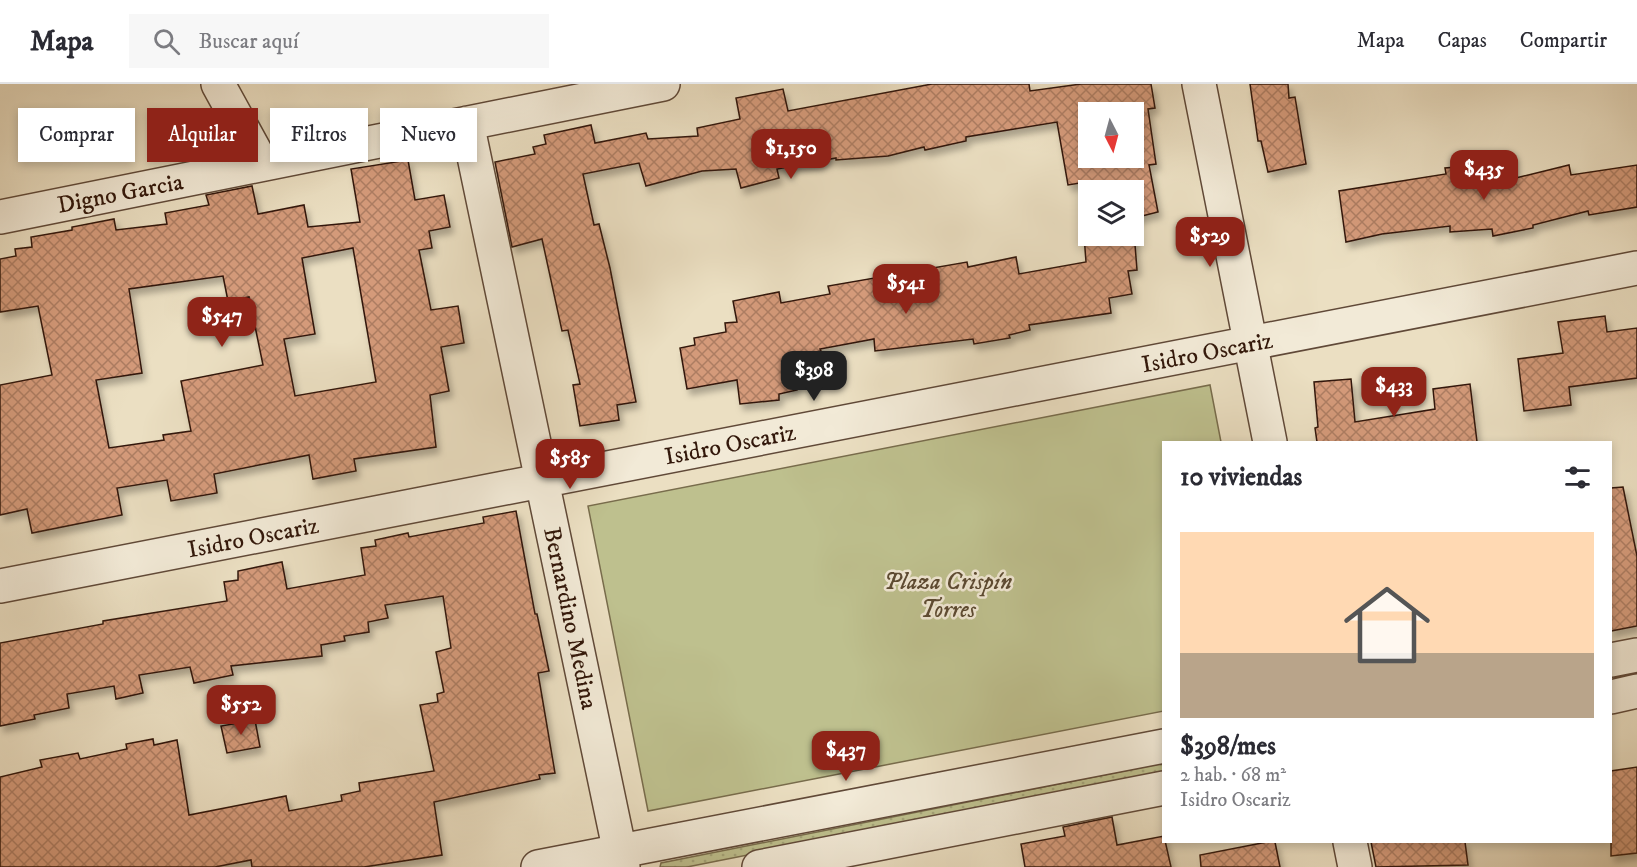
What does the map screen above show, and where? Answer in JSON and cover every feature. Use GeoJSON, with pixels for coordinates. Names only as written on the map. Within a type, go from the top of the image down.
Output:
{"type":"FeatureCollection","features":[{"type":"Feature","properties":{"kind":"street"},"geometry":{"type":"LineString","coordinates":[[218,84],[262,164]]}},
{"type":"Feature","properties":{"kind":"street","name":"Digno Garcia"},"geometry":{"type":"LineString","coordinates":[[477,121],[628,87],[663,84]]}},
{"type":"Feature","properties":{"kind":"street"},"geometry":{"type":"LineString","coordinates":[[1199,84],[1270,441]]}},
{"type":"Feature","properties":{"kind":"street","name":"Digno Garcia"},"geometry":{"type":"LineString","coordinates":[[0,217],[380,140]]}},
{"type":"Feature","properties":{"kind":"street","name":"Bernardino Medina"},"geometry":{"type":"LineString","coordinates":[[475,162],[621,859]]}},
{"type":"Feature","properties":{"kind":"street","name":"Isidro Oscariz"},"geometry":{"type":"LineString","coordinates":[[0,586],[1637,268]]}},
{"type":"Feature","properties":{"kind":"street"},"geometry":{"type":"LineString","coordinates":[[1612,660],[1637,655]]}},
{"type":"Feature","properties":{"kind":"street"},"geometry":{"type":"LineString","coordinates":[[1612,697],[1637,691]]}},
{"type":"Feature","properties":{"kind":"street"},"geometry":{"type":"LineString","coordinates":[[538,867],[621,859],[1162,746]]}},
{"type":"Feature","properties":{"kind":"street"},"geometry":{"type":"LineString","coordinates":[[759,867],[1162,788]]}},
{"type":"Feature","properties":{"kind":"street"},"geometry":{"type":"LineString","coordinates":[[1350,843],[1355,867]]}},
{"type":"Feature","properties":{"kind":"green space","name":"Plaza Crispín Torres"},"geometry":{"type":"Polygon","coordinates":[[[1210,385],[1221,441],[1162,441],[1162,711],[648,811],[588,506],[1210,385]]]}},
{"type":"Feature","properties":{"kind":"green space"},"geometry":{"type":"Polygon","coordinates":[[[1162,763],[1162,773],[687,867],[660,867],[661,863],[1162,763]]]}},
{"type":"Feature","properties":{"kind":"building"},"geometry":{"type":"Polygon","coordinates":[[[932,84],[1029,84],[1030,91],[1081,84],[1151,84],[1155,108],[1148,109],[1156,164],[1149,165],[1158,212],[1144,216],[1144,180],[1078,180],[1078,183],[1068,185],[1057,122],[966,137],[966,141],[925,150],[924,147],[888,156],[836,160],[836,158],[777,169],[779,178],[741,188],[736,169],[702,171],[646,186],[639,163],[583,174],[594,225],[599,224],[610,268],[636,402],[617,405],[619,420],[580,426],[573,385],[580,384],[568,330],[562,331],[542,239],[512,247],[495,162],[535,154],[533,147],[546,144],[544,135],[591,125],[595,143],[646,133],[648,139],[698,136],[697,128],[740,119],[736,98],[783,89],[788,111],[932,84]]]}},
{"type":"Feature","properties":{"kind":"building"},"geometry":{"type":"Polygon","coordinates":[[[1250,84],[1288,84],[1289,98],[1295,97],[1306,164],[1268,172],[1261,141],[1258,141],[1250,84]]]}},
{"type":"Feature","properties":{"kind":"building"},"geometry":{"type":"Polygon","coordinates":[[[408,162],[415,200],[444,195],[450,227],[429,231],[432,248],[419,250],[431,310],[458,306],[464,343],[441,347],[449,391],[430,395],[436,447],[354,459],[356,471],[313,479],[309,455],[214,474],[217,493],[171,501],[167,480],[117,488],[122,515],[32,533],[27,509],[0,515],[0,385],[52,375],[38,306],[0,312],[0,259],[16,256],[15,249],[32,247],[31,237],[72,230],[72,227],[114,219],[116,230],[167,224],[165,213],[209,205],[206,195],[252,186],[258,214],[304,205],[308,227],[360,222],[351,169],[408,162]],[[353,248],[302,258],[315,334],[284,339],[295,396],[376,382],[353,248]],[[223,276],[129,289],[142,373],[96,380],[109,448],[164,440],[163,435],[191,431],[181,381],[263,365],[249,297],[228,301],[223,276]]]}},
{"type":"Feature","properties":{"kind":"building"},"geometry":{"type":"Polygon","coordinates":[[[1482,165],[1483,186],[1569,165],[1571,175],[1637,165],[1637,207],[1589,215],[1588,211],[1533,225],[1533,228],[1493,236],[1492,229],[1450,232],[1450,226],[1382,234],[1346,242],[1339,191],[1446,174],[1445,168],[1482,165]]]}},
{"type":"Feature","properties":{"kind":"building"},"geometry":{"type":"Polygon","coordinates":[[[1085,246],[1135,246],[1137,270],[1128,271],[1132,294],[1109,298],[1111,313],[1029,325],[1030,330],[1009,335],[1010,338],[974,344],[973,339],[875,351],[874,339],[820,349],[821,351],[791,357],[797,390],[779,394],[779,400],[740,404],[737,380],[687,389],[680,348],[695,345],[694,338],[726,332],[725,323],[737,322],[733,301],[779,292],[781,303],[830,294],[828,286],[967,262],[968,267],[1016,257],[1019,274],[1086,262],[1085,246]]]}},
{"type":"Feature","properties":{"kind":"building"},"geometry":{"type":"Polygon","coordinates":[[[1605,316],[1607,332],[1637,328],[1637,378],[1569,387],[1571,405],[1524,411],[1518,359],[1563,353],[1558,322],[1605,316]]]}},
{"type":"Feature","properties":{"kind":"building"},"geometry":{"type":"Polygon","coordinates":[[[1351,379],[1355,422],[1435,409],[1433,389],[1470,384],[1477,441],[1317,441],[1315,428],[1318,427],[1314,382],[1351,379]]]}},
{"type":"Feature","properties":{"kind":"building"},"geometry":{"type":"Polygon","coordinates":[[[1623,487],[1637,556],[1637,626],[1612,631],[1612,488],[1623,487]]]}},
{"type":"Feature","properties":{"kind":"building"},"geometry":{"type":"Polygon","coordinates":[[[516,511],[535,614],[537,614],[549,671],[538,673],[555,773],[539,775],[540,779],[434,802],[442,855],[364,867],[252,867],[251,860],[215,867],[0,867],[0,777],[42,767],[40,760],[78,753],[80,759],[127,749],[126,744],[153,739],[154,745],[177,740],[189,815],[286,796],[289,811],[342,801],[341,795],[360,791],[359,783],[434,771],[420,705],[438,702],[437,694],[444,692],[436,652],[451,648],[443,596],[385,605],[388,618],[368,622],[369,632],[344,636],[345,641],[321,645],[322,656],[231,666],[233,675],[194,683],[190,667],[139,675],[143,693],[116,699],[114,686],[67,694],[69,708],[34,715],[35,719],[0,726],[0,643],[103,624],[103,621],[227,601],[224,582],[238,580],[238,571],[282,562],[287,589],[365,575],[361,548],[376,546],[375,540],[408,533],[409,537],[484,523],[483,517],[516,511]]]}},
{"type":"Feature","properties":{"kind":"building"},"geometry":{"type":"Polygon","coordinates":[[[255,720],[260,747],[227,753],[221,726],[255,720]]]}},
{"type":"Feature","properties":{"kind":"building"},"geometry":{"type":"Polygon","coordinates":[[[1637,767],[1637,853],[1611,856],[1612,771],[1637,767]]]}},
{"type":"Feature","properties":{"kind":"building"},"geometry":{"type":"Polygon","coordinates":[[[1112,817],[1117,845],[1162,836],[1162,843],[1166,843],[1171,867],[1025,867],[1021,844],[1065,836],[1063,827],[1112,817]]]}},
{"type":"Feature","properties":{"kind":"building"},"geometry":{"type":"Polygon","coordinates":[[[1262,843],[1275,843],[1280,867],[1201,867],[1200,855],[1262,843]]]}},
{"type":"Feature","properties":{"kind":"building"},"geometry":{"type":"Polygon","coordinates":[[[1371,843],[1465,843],[1468,865],[1376,867],[1371,843]]]}}]}
